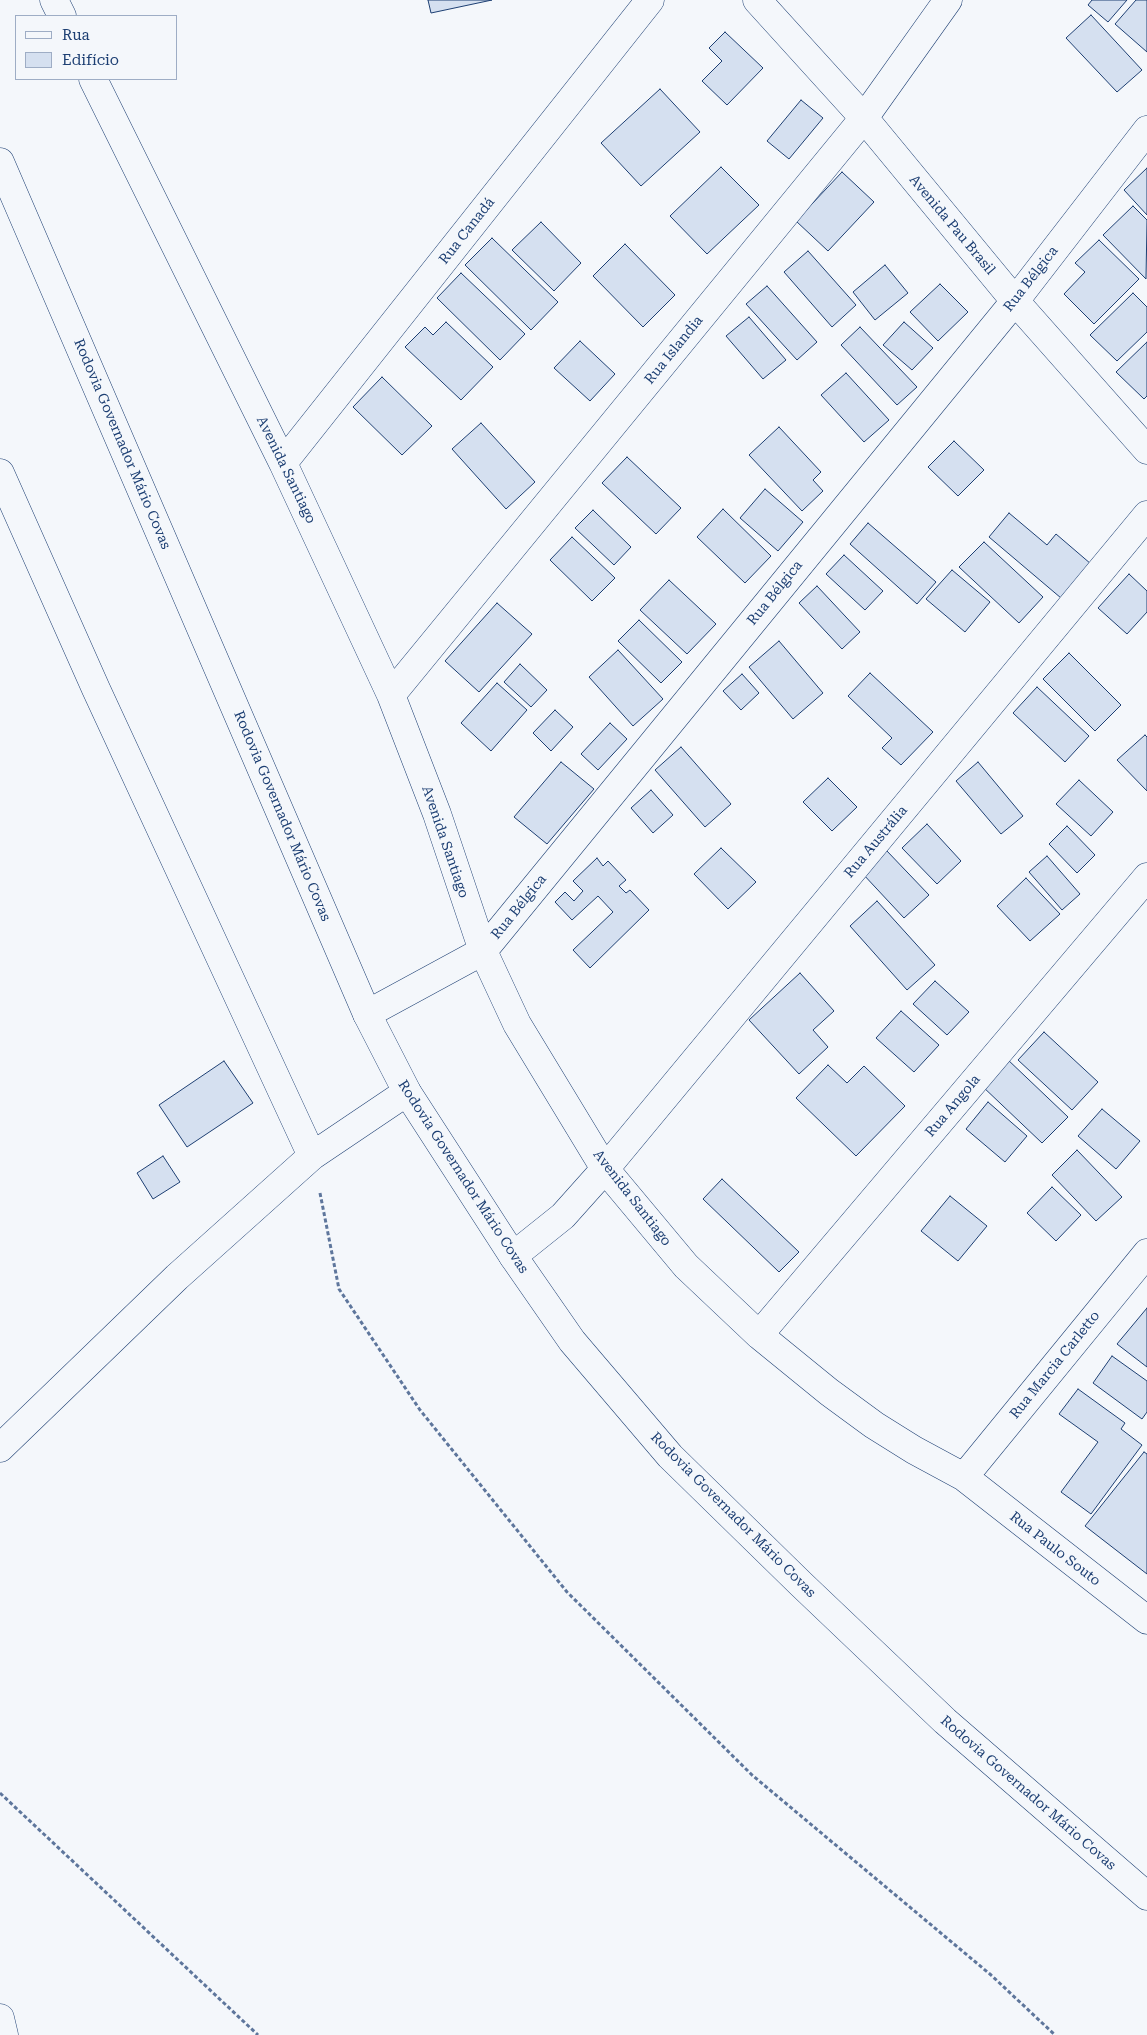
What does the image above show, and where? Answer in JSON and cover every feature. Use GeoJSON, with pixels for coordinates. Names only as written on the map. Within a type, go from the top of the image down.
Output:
{"type":"FeatureCollection","features":[{"type":"Feature","properties":{"kind":"main road"},"geometry":{"type":"LineString","coordinates":[[54,0],[62,15]]}},
{"type":"Feature","properties":{"kind":"main road","name":"Rua Canadá"},"geometry":{"type":"LineString","coordinates":[[284,463],[650,0]]}},
{"type":"Feature","properties":{"kind":"main road","name":"Avenida Pau Brasil"},"geometry":{"type":"LineString","coordinates":[[757,0],[864,118],[1015,301],[1147,450]]}},
{"type":"Feature","properties":{"kind":"main road","name":"Rua Islandia"},"geometry":{"type":"LineString","coordinates":[[391,694],[864,118],[948,0]]}},
{"type":"Feature","properties":{"kind":"main road","name":"Avenida Santiago"},"geometry":{"type":"LineString","coordinates":[[92,80],[284,463],[391,694],[437,814],[483,951],[517,1024],[605,1169],[686,1266],[759,1336],[874,1425],[914,1450],[964,1477]]}},
{"type":"Feature","properties":{"kind":"main road","name":"Rua Bélgica"},"geometry":{"type":"LineString","coordinates":[[367,1014],[483,951],[1015,301],[1147,130]]}},
{"type":"Feature","properties":{"kind":"main road","name":"Rodovia Governador Mário Covas"},"geometry":{"type":"LineString","coordinates":[[0,162],[367,1014],[407,1092],[513,1256],[572,1341],[670,1456],[801,1584],[945,1720],[1147,1896]]}},
{"type":"Feature","properties":{"kind":"main road"},"geometry":{"type":"LineString","coordinates":[[0,473],[96,689],[312,1156]]}},
{"type":"Feature","properties":{"kind":"main road","name":"Rua Austrália"},"geometry":{"type":"LineString","coordinates":[[513,1256],[563,1216],[605,1169],[1147,515]]}},
{"type":"Feature","properties":{"kind":"main road","name":"Rua Angola"},"geometry":{"type":"LineString","coordinates":[[759,1336],[1147,877]]}},
{"type":"Feature","properties":{"kind":"main road"},"geometry":{"type":"LineString","coordinates":[[0,1448],[177,1277],[312,1156],[407,1092]]}},
{"type":"Feature","properties":{"kind":"main road","name":"Rua Marcia Carletto"},"geometry":{"type":"LineString","coordinates":[[964,1477],[1147,1253]]}},
{"type":"Feature","properties":{"kind":"main road","name":"Rua Paulo Souto"},"geometry":{"type":"LineString","coordinates":[[964,1477],[1147,1620]]}},
{"type":"Feature","properties":{"kind":"main road"},"geometry":{"type":"LineString","coordinates":[[0,2018],[4,2035]]}},
{"type":"Feature","properties":{"kind":"path"},"geometry":{"type":"LineString","coordinates":[[312,1156],[338,1290],[420,1410],[567,1592],[752,1775],[991,1975],[1055,2035]]}},
{"type":"Feature","properties":{"kind":"path"},"geometry":{"type":"LineString","coordinates":[[0,1793],[258,2035]]}},
{"type":"Feature","properties":{"kind":"building"},"geometry":{"type":"Polygon","coordinates":[[[428,0],[492,0],[431,13],[428,0]]]}},
{"type":"Feature","properties":{"kind":"building"},"geometry":{"type":"Polygon","coordinates":[[[1092,0],[1127,0],[1108,22],[1088,5],[1092,0]]]}},
{"type":"Feature","properties":{"kind":"building"},"geometry":{"type":"Polygon","coordinates":[[[1136,0],[1147,0],[1147,52],[1115,24],[1136,0]]]}},
{"type":"Feature","properties":{"kind":"building"},"geometry":{"type":"Polygon","coordinates":[[[1091,15],[1142,70],[1117,92],[1066,38],[1091,15]]]}},
{"type":"Feature","properties":{"kind":"building"},"geometry":{"type":"Polygon","coordinates":[[[725,32],[763,68],[727,105],[702,81],[722,61],[709,48],[725,32]]]}},
{"type":"Feature","properties":{"kind":"building"},"geometry":{"type":"Polygon","coordinates":[[[660,89],[700,132],[641,186],[601,143],[660,89]]]}},
{"type":"Feature","properties":{"kind":"building"},"geometry":{"type":"Polygon","coordinates":[[[801,100],[823,118],[789,159],[767,141],[801,100]]]}},
{"type":"Feature","properties":{"kind":"building"},"geometry":{"type":"Polygon","coordinates":[[[721,167],[759,205],[707,254],[670,216],[721,167]]]}},
{"type":"Feature","properties":{"kind":"building"},"geometry":{"type":"Polygon","coordinates":[[[1147,168],[1147,215],[1124,190],[1147,168]]]}},
{"type":"Feature","properties":{"kind":"building"},"geometry":{"type":"Polygon","coordinates":[[[842,172],[874,202],[828,251],[796,221],[842,172]]]}},
{"type":"Feature","properties":{"kind":"building"},"geometry":{"type":"Polygon","coordinates":[[[1133,206],[1147,220],[1146,279],[1103,235],[1133,206]]]}},
{"type":"Feature","properties":{"kind":"building"},"geometry":{"type":"Polygon","coordinates":[[[541,222],[581,263],[554,291],[512,250],[541,222]]]}},
{"type":"Feature","properties":{"kind":"building"},"geometry":{"type":"Polygon","coordinates":[[[492,238],[558,302],[531,330],[465,265],[492,238]]]}},
{"type":"Feature","properties":{"kind":"building"},"geometry":{"type":"Polygon","coordinates":[[[1099,240],[1139,279],[1094,324],[1064,294],[1085,272],[1075,263],[1099,240]]]}},
{"type":"Feature","properties":{"kind":"building"},"geometry":{"type":"Polygon","coordinates":[[[625,244],[675,295],[643,327],[593,276],[625,244]]]}},
{"type":"Feature","properties":{"kind":"building"},"geometry":{"type":"Polygon","coordinates":[[[808,251],[856,305],[832,327],[784,272],[808,251]]]}},
{"type":"Feature","properties":{"kind":"building"},"geometry":{"type":"Polygon","coordinates":[[[885,265],[908,293],[875,320],[853,292],[885,265]]]}},
{"type":"Feature","properties":{"kind":"building"},"geometry":{"type":"Polygon","coordinates":[[[461,273],[525,334],[500,360],[437,298],[461,273]]]}},
{"type":"Feature","properties":{"kind":"building"},"geometry":{"type":"Polygon","coordinates":[[[940,284],[968,312],[938,341],[910,312],[940,284]]]}},
{"type":"Feature","properties":{"kind":"building"},"geometry":{"type":"Polygon","coordinates":[[[767,286],[817,342],[797,360],[746,304],[767,286]]]}},
{"type":"Feature","properties":{"kind":"building"},"geometry":{"type":"Polygon","coordinates":[[[1133,293],[1147,307],[1147,332],[1117,361],[1090,335],[1133,293]]]}},
{"type":"Feature","properties":{"kind":"building"},"geometry":{"type":"Polygon","coordinates":[[[749,317],[786,360],[763,379],[726,336],[749,317]]]}},
{"type":"Feature","properties":{"kind":"building"},"geometry":{"type":"Polygon","coordinates":[[[446,322],[493,367],[461,400],[405,347],[425,327],[433,335],[446,322]]]}},
{"type":"Feature","properties":{"kind":"building"},"geometry":{"type":"Polygon","coordinates":[[[904,322],[933,348],[912,370],[883,345],[904,322]]]}},
{"type":"Feature","properties":{"kind":"building"},"geometry":{"type":"Polygon","coordinates":[[[860,327],[917,387],[897,405],[841,345],[860,327]]]}},
{"type":"Feature","properties":{"kind":"building"},"geometry":{"type":"Polygon","coordinates":[[[580,341],[615,374],[590,401],[554,368],[580,341]]]}},
{"type":"Feature","properties":{"kind":"building"},"geometry":{"type":"Polygon","coordinates":[[[1147,342],[1147,396],[1144,399],[1116,372],[1147,342]]]}},
{"type":"Feature","properties":{"kind":"building"},"geometry":{"type":"Polygon","coordinates":[[[846,373],[889,420],[864,442],[821,395],[846,373]]]}},
{"type":"Feature","properties":{"kind":"building"},"geometry":{"type":"Polygon","coordinates":[[[382,377],[432,426],[402,455],[353,407],[382,377]]]}},
{"type":"Feature","properties":{"kind":"building"},"geometry":{"type":"Polygon","coordinates":[[[481,423],[535,482],[506,509],[452,449],[481,423]]]}},
{"type":"Feature","properties":{"kind":"building"},"geometry":{"type":"Polygon","coordinates":[[[779,427],[821,472],[813,480],[823,491],[802,511],[749,455],[779,427]]]}},
{"type":"Feature","properties":{"kind":"building"},"geometry":{"type":"Polygon","coordinates":[[[954,441],[984,470],[958,496],[928,467],[954,441]]]}},
{"type":"Feature","properties":{"kind":"building"},"geometry":{"type":"Polygon","coordinates":[[[627,457],[681,508],[656,534],[602,483],[627,457]]]}},
{"type":"Feature","properties":{"kind":"building"},"geometry":{"type":"Polygon","coordinates":[[[765,489],[803,522],[778,551],[740,518],[765,489]]]}},
{"type":"Feature","properties":{"kind":"building"},"geometry":{"type":"Polygon","coordinates":[[[723,509],[771,556],[745,583],[697,537],[723,509]]]}},
{"type":"Feature","properties":{"kind":"building"},"geometry":{"type":"Polygon","coordinates":[[[593,510],[631,547],[614,565],[575,528],[593,510]]]}},
{"type":"Feature","properties":{"kind":"building"},"geometry":{"type":"Polygon","coordinates":[[[1009,513],[1047,545],[1056,534],[1091,564],[1061,598],[989,537],[1009,513]]]}},
{"type":"Feature","properties":{"kind":"building"},"geometry":{"type":"Polygon","coordinates":[[[868,523],[936,582],[917,604],[850,544],[868,523]]]}},
{"type":"Feature","properties":{"kind":"building"},"geometry":{"type":"Polygon","coordinates":[[[572,537],[615,578],[592,601],[550,560],[572,537]]]}},
{"type":"Feature","properties":{"kind":"building"},"geometry":{"type":"Polygon","coordinates":[[[984,542],[1043,597],[1019,623],[959,567],[984,542]]]}},
{"type":"Feature","properties":{"kind":"building"},"geometry":{"type":"Polygon","coordinates":[[[844,555],[883,591],[865,610],[826,574],[844,555]]]}},
{"type":"Feature","properties":{"kind":"building"},"geometry":{"type":"Polygon","coordinates":[[[952,570],[990,602],[965,632],[926,599],[952,570]]]}},
{"type":"Feature","properties":{"kind":"building"},"geometry":{"type":"Polygon","coordinates":[[[1129,574],[1147,591],[1147,612],[1127,634],[1098,608],[1129,574]]]}},
{"type":"Feature","properties":{"kind":"building"},"geometry":{"type":"Polygon","coordinates":[[[669,580],[716,624],[687,654],[640,610],[669,580]]]}},
{"type":"Feature","properties":{"kind":"building"},"geometry":{"type":"Polygon","coordinates":[[[817,586],[860,632],[842,649],[799,603],[817,586]]]}},
{"type":"Feature","properties":{"kind":"building"},"geometry":{"type":"Polygon","coordinates":[[[497,603],[532,634],[479,692],[445,661],[497,603]]]}},
{"type":"Feature","properties":{"kind":"building"},"geometry":{"type":"Polygon","coordinates":[[[639,620],[682,662],[661,683],[618,641],[639,620]]]}},
{"type":"Feature","properties":{"kind":"building"},"geometry":{"type":"Polygon","coordinates":[[[779,641],[823,693],[793,719],[749,667],[779,641]]]}},
{"type":"Feature","properties":{"kind":"building"},"geometry":{"type":"Polygon","coordinates":[[[618,650],[663,699],[633,726],[589,677],[618,650]]]}},
{"type":"Feature","properties":{"kind":"building"},"geometry":{"type":"Polygon","coordinates":[[[1069,653],[1121,705],[1095,731],[1043,679],[1069,653]]]}},
{"type":"Feature","properties":{"kind":"building"},"geometry":{"type":"Polygon","coordinates":[[[520,664],[547,690],[531,707],[504,682],[520,664]]]}},
{"type":"Feature","properties":{"kind":"building"},"geometry":{"type":"Polygon","coordinates":[[[870,673],[933,732],[901,765],[882,748],[892,738],[848,696],[870,673]]]}},
{"type":"Feature","properties":{"kind":"building"},"geometry":{"type":"Polygon","coordinates":[[[742,674],[759,693],[741,710],[723,691],[742,674]]]}},
{"type":"Feature","properties":{"kind":"building"},"geometry":{"type":"Polygon","coordinates":[[[497,683],[527,710],[491,751],[461,723],[497,683]]]}},
{"type":"Feature","properties":{"kind":"building"},"geometry":{"type":"Polygon","coordinates":[[[1037,687],[1089,736],[1065,762],[1013,713],[1037,687]]]}},
{"type":"Feature","properties":{"kind":"building"},"geometry":{"type":"Polygon","coordinates":[[[555,710],[573,727],[551,751],[533,733],[555,710]]]}},
{"type":"Feature","properties":{"kind":"building"},"geometry":{"type":"Polygon","coordinates":[[[610,723],[627,739],[598,770],[581,754],[610,723]]]}},
{"type":"Feature","properties":{"kind":"building"},"geometry":{"type":"Polygon","coordinates":[[[1145,735],[1147,737],[1147,791],[1117,760],[1145,735]]]}},
{"type":"Feature","properties":{"kind":"building"},"geometry":{"type":"Polygon","coordinates":[[[681,747],[731,804],[705,827],[655,770],[681,747]]]}},
{"type":"Feature","properties":{"kind":"building"},"geometry":{"type":"Polygon","coordinates":[[[561,762],[594,789],[547,844],[514,817],[561,762]]]}},
{"type":"Feature","properties":{"kind":"building"},"geometry":{"type":"Polygon","coordinates":[[[978,762],[1023,816],[1001,834],[956,781],[978,762]]]}},
{"type":"Feature","properties":{"kind":"building"},"geometry":{"type":"Polygon","coordinates":[[[828,778],[857,807],[832,831],[803,802],[828,778]]]}},
{"type":"Feature","properties":{"kind":"building"},"geometry":{"type":"Polygon","coordinates":[[[1079,780],[1113,812],[1091,836],[1056,804],[1079,780]]]}},
{"type":"Feature","properties":{"kind":"building"},"geometry":{"type":"Polygon","coordinates":[[[651,790],[673,815],[653,833],[631,808],[651,790]]]}},
{"type":"Feature","properties":{"kind":"building"},"geometry":{"type":"Polygon","coordinates":[[[927,824],[961,861],[937,884],[902,848],[927,824]]]}},
{"type":"Feature","properties":{"kind":"building"},"geometry":{"type":"Polygon","coordinates":[[[1067,826],[1095,855],[1077,873],[1049,844],[1067,826]]]}},
{"type":"Feature","properties":{"kind":"building"},"geometry":{"type":"Polygon","coordinates":[[[721,848],[756,882],[728,909],[694,874],[721,848]]]}},
{"type":"Feature","properties":{"kind":"building"},"geometry":{"type":"Polygon","coordinates":[[[886,850],[929,895],[904,918],[862,873],[886,850]]]}},
{"type":"Feature","properties":{"kind":"building"},"geometry":{"type":"Polygon","coordinates":[[[1047,856],[1080,894],[1062,910],[1029,872],[1047,856]]]}},
{"type":"Feature","properties":{"kind":"building"},"geometry":{"type":"Polygon","coordinates":[[[597,858],[603,866],[608,861],[626,880],[619,886],[626,893],[630,890],[649,910],[590,968],[573,950],[613,912],[598,896],[572,920],[555,902],[565,892],[574,901],[583,891],[573,881],[597,858]]]}},
{"type":"Feature","properties":{"kind":"building"},"geometry":{"type":"Polygon","coordinates":[[[1026,878],[1060,914],[1030,941],[997,906],[1026,878]]]}},
{"type":"Feature","properties":{"kind":"building"},"geometry":{"type":"Polygon","coordinates":[[[877,901],[935,965],[907,990],[850,926],[877,901]]]}},
{"type":"Feature","properties":{"kind":"building"},"geometry":{"type":"Polygon","coordinates":[[[800,973],[834,1011],[813,1030],[828,1047],[799,1074],[749,1020],[800,973]]]}},
{"type":"Feature","properties":{"kind":"building"},"geometry":{"type":"Polygon","coordinates":[[[935,981],[969,1012],[947,1035],[913,1004],[935,981]]]}},
{"type":"Feature","properties":{"kind":"building"},"geometry":{"type":"Polygon","coordinates":[[[901,1011],[939,1045],[914,1072],[876,1038],[901,1011]]]}},
{"type":"Feature","properties":{"kind":"building"},"geometry":{"type":"Polygon","coordinates":[[[1044,1032],[1098,1082],[1072,1110],[1018,1060],[1044,1032]]]}},
{"type":"Feature","properties":{"kind":"building"},"geometry":{"type":"Polygon","coordinates":[[[1006,1058],[1068,1117],[1042,1143],[981,1085],[1006,1058]]]}},
{"type":"Feature","properties":{"kind":"building"},"geometry":{"type":"Polygon","coordinates":[[[224,1061],[253,1103],[187,1147],[159,1105],[224,1061]]]}},
{"type":"Feature","properties":{"kind":"building"},"geometry":{"type":"Polygon","coordinates":[[[828,1065],[847,1083],[864,1066],[905,1106],[856,1156],[796,1098],[828,1065]]]}},
{"type":"Feature","properties":{"kind":"building"},"geometry":{"type":"Polygon","coordinates":[[[988,1102],[1027,1136],[1005,1162],[966,1129],[988,1102]]]}},
{"type":"Feature","properties":{"kind":"building"},"geometry":{"type":"Polygon","coordinates":[[[1102,1109],[1140,1141],[1116,1169],[1078,1136],[1102,1109]]]}},
{"type":"Feature","properties":{"kind":"building"},"geometry":{"type":"Polygon","coordinates":[[[1077,1150],[1122,1197],[1096,1221],[1052,1175],[1077,1150]]]}},
{"type":"Feature","properties":{"kind":"building"},"geometry":{"type":"Polygon","coordinates":[[[163,1156],[180,1182],[153,1199],[137,1173],[163,1156]]]}},
{"type":"Feature","properties":{"kind":"building"},"geometry":{"type":"Polygon","coordinates":[[[722,1179],[799,1252],[779,1272],[703,1199],[722,1179]]]}},
{"type":"Feature","properties":{"kind":"building"},"geometry":{"type":"Polygon","coordinates":[[[1052,1187],[1081,1215],[1056,1241],[1027,1213],[1052,1187]]]}},
{"type":"Feature","properties":{"kind":"building"},"geometry":{"type":"Polygon","coordinates":[[[950,1196],[987,1226],[958,1261],[921,1231],[950,1196]]]}},
{"type":"Feature","properties":{"kind":"building"},"geometry":{"type":"Polygon","coordinates":[[[1147,1308],[1147,1367],[1117,1344],[1147,1308]]]}},
{"type":"Feature","properties":{"kind":"building"},"geometry":{"type":"Polygon","coordinates":[[[1112,1356],[1147,1381],[1147,1412],[1142,1419],[1093,1383],[1112,1356]]]}},
{"type":"Feature","properties":{"kind":"building"},"geometry":{"type":"Polygon","coordinates":[[[1078,1389],[1125,1423],[1121,1429],[1142,1445],[1091,1514],[1061,1492],[1098,1442],[1059,1414],[1078,1389]]]}},
{"type":"Feature","properties":{"kind":"building"},"geometry":{"type":"Polygon","coordinates":[[[1144,1452],[1147,1454],[1147,1574],[1085,1526],[1144,1452]]]}}]}
